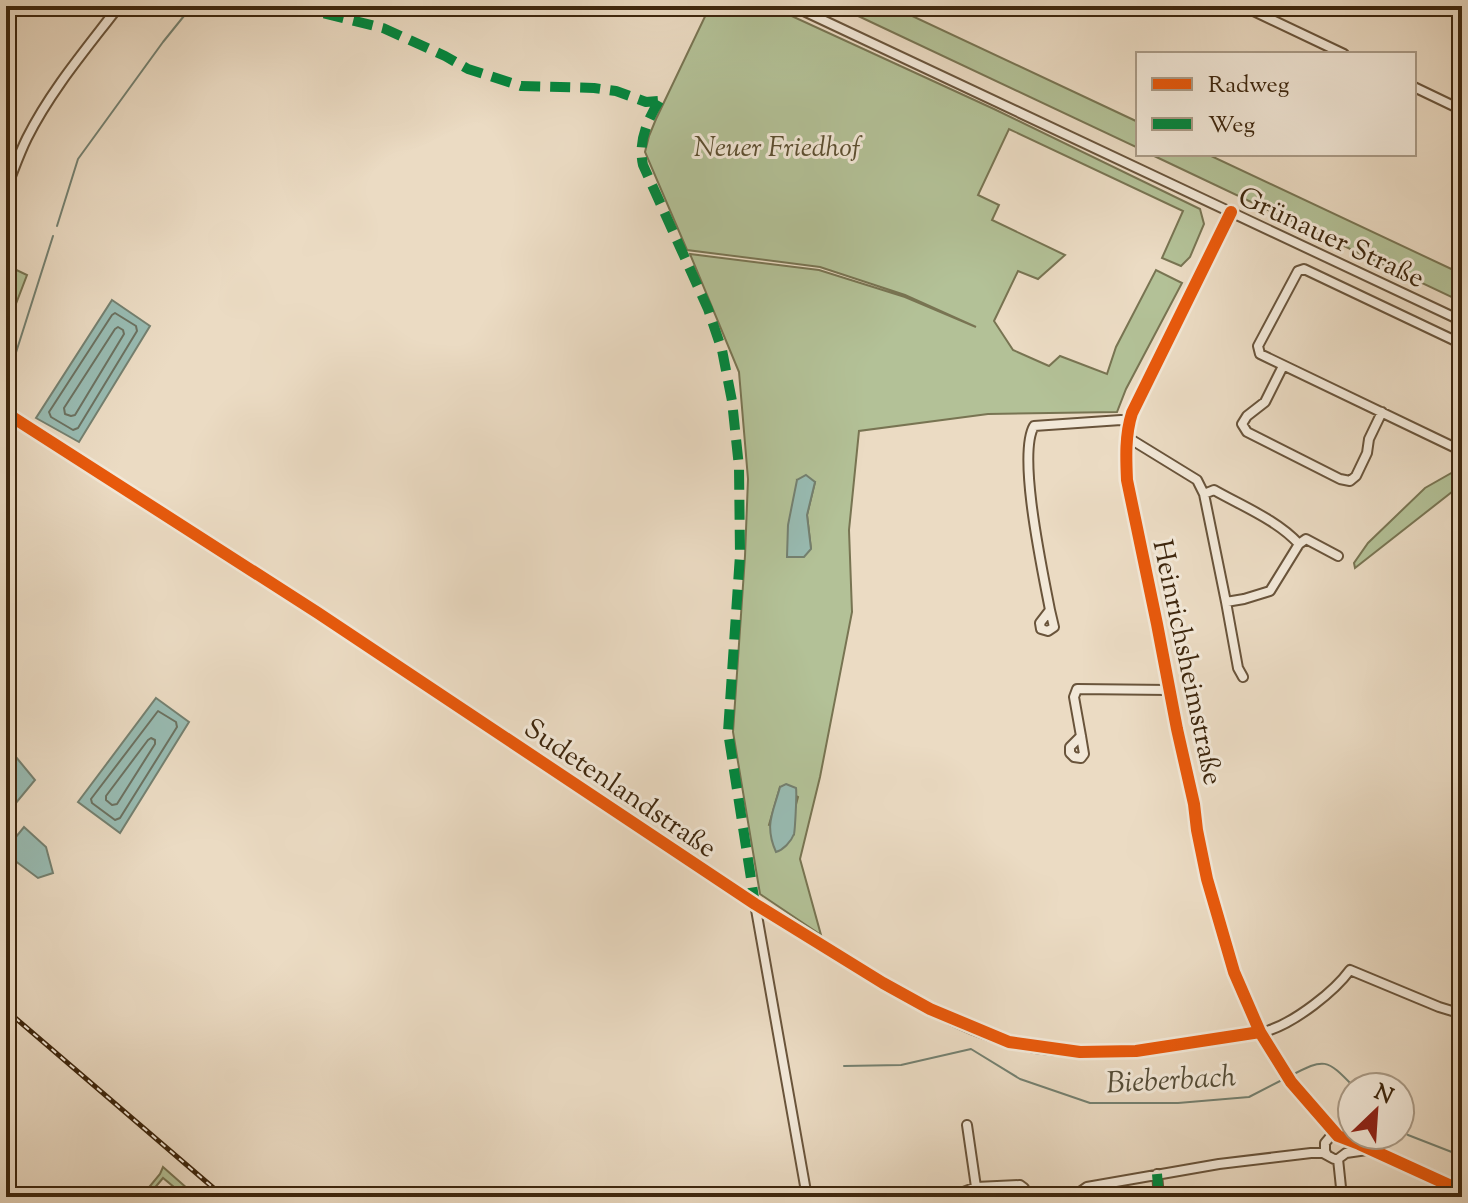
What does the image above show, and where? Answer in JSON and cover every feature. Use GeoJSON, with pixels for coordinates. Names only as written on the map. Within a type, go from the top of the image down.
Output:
{"type":"FeatureCollection","features":[{"type":"Feature","properties":{"kind":"street"},"geometry":{"type":"LineString","coordinates":[[6,21],[18,6]]}},
{"type":"Feature","properties":{"kind":"street"},"geometry":{"type":"LineString","coordinates":[[6,189],[27,138],[48,103],[119,6]]}},
{"type":"Feature","properties":{"kind":"street","name":"Grünauer Straße"},"geometry":{"type":"LineString","coordinates":[[793,6],[1462,321]]}},
{"type":"Feature","properties":{"kind":"street"},"geometry":{"type":"LineString","coordinates":[[1243,6],[1340,52]]}},
{"type":"Feature","properties":{"kind":"street"},"geometry":{"type":"LineString","coordinates":[[1416,88],[1462,110]]}},
{"type":"Feature","properties":{"kind":"street","name":"Heinrichsheimstraße"},"geometry":{"type":"LineString","coordinates":[[1231,212],[1129,422],[1127,480],[1207,879],[1234,972],[1260,1032],[1285,1073],[1336,1133]]}},
{"type":"Feature","properties":{"kind":"street"},"geometry":{"type":"LineString","coordinates":[[1462,344],[1304,269],[1298,271],[1258,346],[1260,354],[1283,366],[1462,451]]}},
{"type":"Feature","properties":{"kind":"street"},"geometry":{"type":"LineString","coordinates":[[1283,366],[1265,402],[1242,424],[1247,432],[1340,479],[1350,481],[1356,476],[1382,412]]}},
{"type":"Feature","properties":{"kind":"street","name":"Sudetenlandstraße"},"geometry":{"type":"LineString","coordinates":[[6,413],[318,613],[755,904],[883,983],[962,1023],[1009,1042],[1080,1052],[1136,1051],[1260,1032],[1279,1026],[1340,983],[1350,970],[1462,1014]]}},
{"type":"Feature","properties":{"kind":"street"},"geometry":{"type":"LineString","coordinates":[[1050,610],[1031,500],[1028,458],[1031,431],[1034,426],[1129,422]]}},
{"type":"Feature","properties":{"kind":"street"},"geometry":{"type":"LineString","coordinates":[[1127,437],[1197,480],[1204,494],[1238,668],[1243,677]]}},
{"type":"Feature","properties":{"kind":"street"},"geometry":{"type":"LineString","coordinates":[[1204,494],[1214,490],[1268,520],[1299,544]]}},
{"type":"Feature","properties":{"kind":"street"},"geometry":{"type":"LineString","coordinates":[[1226,602],[1270,591],[1299,544],[1306,539],[1338,556]]}},
{"type":"Feature","properties":{"kind":"street"},"geometry":{"type":"LineString","coordinates":[[1081,736],[1074,697],[1077,689],[1169,690]]}},
{"type":"Feature","properties":{"kind":"street"},"geometry":{"type":"LineString","coordinates":[[755,904],[807,1197]]}},
{"type":"Feature","properties":{"kind":"street","name":"Heinrichsheimstraße"},"geometry":{"type":"LineString","coordinates":[[1320,1117],[1327,1155]]}},
{"type":"Feature","properties":{"kind":"street"},"geometry":{"type":"LineString","coordinates":[[967,1125],[976,1187]]}},
{"type":"Feature","properties":{"kind":"street"},"geometry":{"type":"LineString","coordinates":[[1301,1154],[1336,1139]]}},
{"type":"Feature","properties":{"kind":"street"},"geometry":{"type":"LineString","coordinates":[[1073,1197],[1087,1187],[1157,1174],[1301,1154],[1318,1153],[1338,1159],[1355,1151]]}},
{"type":"Feature","properties":{"kind":"street","name":"Heinrichsheimstraße"},"geometry":{"type":"LineString","coordinates":[[1374,1151],[1462,1191]]}},
{"type":"Feature","properties":{"kind":"street"},"geometry":{"type":"LineString","coordinates":[[1338,1159],[1342,1197]]}},
{"type":"Feature","properties":{"kind":"street"},"geometry":{"type":"LineString","coordinates":[[1157,1174],[1159,1197]]}},
{"type":"Feature","properties":{"kind":"street"},"geometry":{"type":"LineString","coordinates":[[958,1194],[976,1187],[1020,1185],[1024,1188],[1025,1197]]}},
{"type":"Feature","properties":{"kind":"green space","name":"Neuer Friedhof"},"geometry":{"type":"Polygon","coordinates":[[[710,6],[770,6],[994,109],[1200,209],[1204,224],[1190,257],[1181,266],[1162,258],[1183,211],[1009,129],[978,195],[999,205],[992,220],[1065,255],[1038,279],[1018,271],[994,321],[1013,350],[1049,366],[1060,356],[1107,374],[1116,347],[1156,270],[1182,283],[1117,412],[988,414],[859,431],[849,530],[852,612],[820,777],[800,859],[821,935],[760,894],[733,732],[748,479],[739,372],[690,254],[819,270],[905,297],[976,327],[905,295],[820,267],[687,250],[645,152],[656,119],[710,6]],[[797,480],[811,549],[807,515],[815,482],[797,480]],[[780,787],[769,825],[794,834],[798,797],[780,787]]]}},
{"type":"Feature","properties":{"kind":"green space"},"geometry":{"type":"Polygon","coordinates":[[[837,6],[891,6],[1136,121],[1136,147],[837,6]]]}},
{"type":"Feature","properties":{"kind":"green space"},"geometry":{"type":"Polygon","coordinates":[[[1154,156],[1211,156],[1462,274],[1462,302],[1154,156]]]}},
{"type":"Feature","properties":{"kind":"green space"},"geometry":{"type":"Polygon","coordinates":[[[6,265],[27,275],[9,322],[6,320],[6,265]]]}},
{"type":"Feature","properties":{"kind":"green space"},"geometry":{"type":"Polygon","coordinates":[[[1462,467],[1462,484],[1355,568],[1354,563],[1368,543],[1425,488],[1462,467]]]}},
{"type":"Feature","properties":{"kind":"green space"},"geometry":{"type":"Polygon","coordinates":[[[163,1167],[197,1197],[186,1197],[163,1178],[147,1197],[141,1197],[163,1167]]]}},
{"type":"Feature","properties":{"kind":"water"},"geometry":{"type":"Polygon","coordinates":[[[112,300],[150,326],[79,442],[36,418],[112,300]]]}},
{"type":"Feature","properties":{"kind":"water"},"geometry":{"type":"Polygon","coordinates":[[[806,475],[815,482],[807,515],[811,549],[804,557],[787,557],[788,525],[797,480],[806,475]]]}},
{"type":"Feature","properties":{"kind":"water"},"geometry":{"type":"Polygon","coordinates":[[[156,698],[189,722],[120,833],[78,802],[156,698]]]}},
{"type":"Feature","properties":{"kind":"water"},"geometry":{"type":"Polygon","coordinates":[[[6,745],[35,780],[6,815],[6,745]]]}},
{"type":"Feature","properties":{"kind":"water"},"geometry":{"type":"Polygon","coordinates":[[[786,784],[796,788],[794,834],[776,852],[772,843],[771,819],[780,787],[786,784]]]}},
{"type":"Feature","properties":{"kind":"water"},"geometry":{"type":"Polygon","coordinates":[[[24,827],[46,847],[53,873],[38,878],[6,854],[6,849],[24,827]]]}},
{"type":"Feature","properties":{"kind":"waterway"},"geometry":{"type":"LineString","coordinates":[[57,226],[78,159],[192,6]]}},
{"type":"Feature","properties":{"kind":"waterway"},"geometry":{"type":"LineString","coordinates":[[6,384],[53,236]]}},
{"type":"Feature","properties":{"kind":"waterway","name":"Bieberbach"},"geometry":{"type":"LineString","coordinates":[[844,1066],[901,1065],[971,1049],[1020,1079],[1090,1103],[1178,1103],[1249,1097],[1284,1079]]}},
{"type":"Feature","properties":{"kind":"waterway","name":"Bieberbach"},"geometry":{"type":"LineString","coordinates":[[1290,1076],[1318,1064],[1331,1066],[1337,1071]]}},
{"type":"Feature","properties":{"kind":"waterway","name":"Bieberbach"},"geometry":{"type":"LineString","coordinates":[[1416,1138],[1462,1156]]}},
{"type":"Feature","properties":{"kind":"railway"},"geometry":{"type":"LineString","coordinates":[[6,1010],[224,1197]]}},
{"type":"Feature","properties":{"kind":"marked path"},"geometry":{"type":"LineString","coordinates":[[295,6],[383,28],[468,69],[521,86],[594,88],[616,91],[646,102],[659,101]]}},
{"type":"Feature","properties":{"kind":"marked path"},"geometry":{"type":"LineString","coordinates":[[659,101],[645,132],[643,165],[708,309],[722,350],[732,401],[739,467],[740,555],[728,732],[755,904]]}},
{"type":"Feature","properties":{"kind":"marked path"},"geometry":{"type":"LineString","coordinates":[[1157,1174],[1159,1197]]}},
{"type":"Feature","properties":{"kind":"cycle path"},"geometry":{"type":"LineString","coordinates":[[1231,212],[1132,413],[1126,446],[1127,480],[1207,879],[1234,972],[1260,1032],[1291,1082],[1338,1136],[1462,1191]]}},
{"type":"Feature","properties":{"kind":"cycle path"},"geometry":{"type":"LineString","coordinates":[[6,413],[318,613],[755,904],[930,1009],[1009,1042],[1080,1052],[1136,1051],[1260,1032]]}}]}
